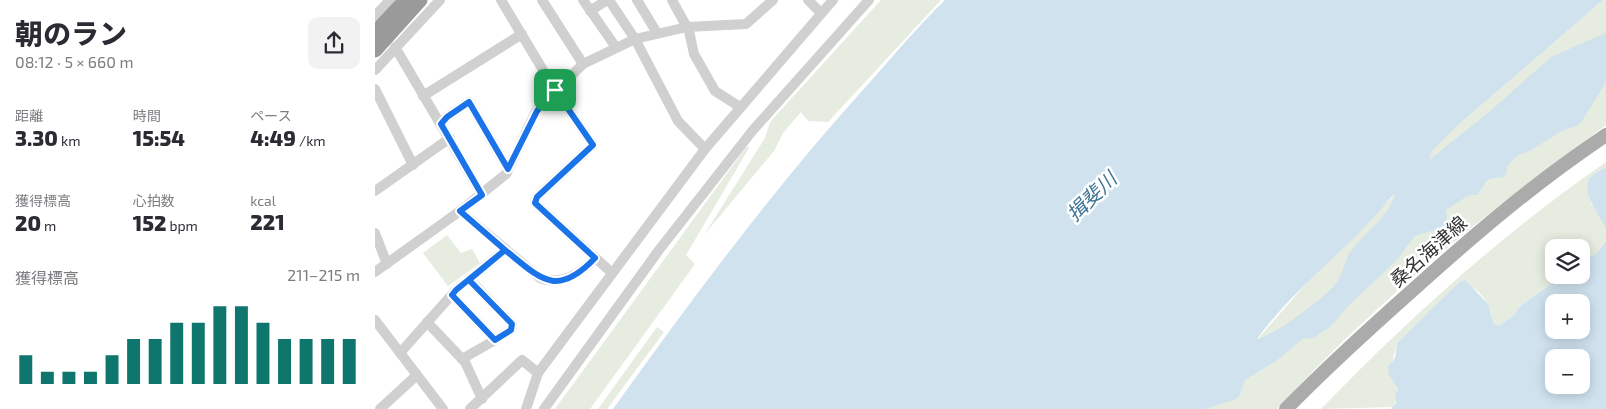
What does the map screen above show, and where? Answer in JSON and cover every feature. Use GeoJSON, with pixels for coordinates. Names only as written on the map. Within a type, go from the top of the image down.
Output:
{"type":"FeatureCollection","features":[{"type":"Feature","properties":{"kind":"highway"},"geometry":{"type":"LineString","coordinates":[[375,33],[405,0]]}},
{"type":"Feature","properties":{"kind":"highway"},"geometry":{"type":"LineString","coordinates":[[375,50],[420,0]]}},
{"type":"Feature","properties":{"kind":"main road","name":"桑名海津線"},"geometry":{"type":"LineString","coordinates":[[1286,409],[1325,368],[1485,226],[1554,170],[1606,135]]}},
{"type":"Feature","properties":{"kind":"street"},"geometry":{"type":"LineString","coordinates":[[375,15],[390,0]]}},
{"type":"Feature","properties":{"kind":"street"},"geometry":{"type":"LineString","coordinates":[[375,70],[440,0]]}},
{"type":"Feature","properties":{"kind":"street"},"geometry":{"type":"LineString","coordinates":[[501,0],[555,90],[593,145],[537,197],[535,203],[611,272]]}},
{"type":"Feature","properties":{"kind":"street"},"geometry":{"type":"LineString","coordinates":[[542,0],[583,64]]}},
{"type":"Feature","properties":{"kind":"street"},"geometry":{"type":"LineString","coordinates":[[583,0],[615,46]]}},
{"type":"Feature","properties":{"kind":"street"},"geometry":{"type":"LineString","coordinates":[[591,11],[608,0],[635,38],[677,121],[705,149]]}},
{"type":"Feature","properties":{"kind":"street"},"geometry":{"type":"LineString","coordinates":[[637,0],[657,33]]}},
{"type":"Feature","properties":{"kind":"street"},"geometry":{"type":"LineString","coordinates":[[672,0],[687,27],[694,54],[715,91],[740,107]]}},
{"type":"Feature","properties":{"kind":"street"},"geometry":{"type":"LineString","coordinates":[[808,0],[821,13]]}},
{"type":"Feature","properties":{"kind":"street"},"geometry":{"type":"LineString","coordinates":[[526,409],[538,373],[611,272],[705,149],[833,0]]}},
{"type":"Feature","properties":{"kind":"street"},"geometry":{"type":"LineString","coordinates":[[544,409],[659,250],[747,138],[869,0]]}},
{"type":"Feature","properties":{"kind":"street"},"geometry":{"type":"LineString","coordinates":[[375,272],[482,195],[506,174],[537,111],[555,90],[583,64],[615,46],[635,38],[687,27],[746,24],[769,1]]}},
{"type":"Feature","properties":{"kind":"street"},"geometry":{"type":"LineString","coordinates":[[423,96],[522,34]]}},
{"type":"Feature","properties":{"kind":"street"},"geometry":{"type":"LineString","coordinates":[[395,47],[482,195]]}},
{"type":"Feature","properties":{"kind":"street"},"geometry":{"type":"LineString","coordinates":[[375,89],[413,165]]}},
{"type":"Feature","properties":{"kind":"street"},"geometry":{"type":"LineString","coordinates":[[441,124],[447,117],[469,102],[508,169]]}},
{"type":"Feature","properties":{"kind":"street"},"geometry":{"type":"LineString","coordinates":[[375,191],[450,138]]}},
{"type":"Feature","properties":{"kind":"street"},"geometry":{"type":"LineString","coordinates":[[460,211],[540,278],[552,282],[559,281],[583,270],[595,258]]}},
{"type":"Feature","properties":{"kind":"street"},"geometry":{"type":"LineString","coordinates":[[375,232],[387,264]]}},
{"type":"Feature","properties":{"kind":"street"},"geometry":{"type":"LineString","coordinates":[[400,353],[452,295],[505,250]]}},
{"type":"Feature","properties":{"kind":"street"},"geometry":{"type":"LineString","coordinates":[[462,359],[511,330],[512,324],[469,280]]}},
{"type":"Feature","properties":{"kind":"street"},"geometry":{"type":"LineString","coordinates":[[452,295],[495,340]]}},
{"type":"Feature","properties":{"kind":"street"},"geometry":{"type":"LineString","coordinates":[[375,320],[443,409]]}},
{"type":"Feature","properties":{"kind":"street"},"geometry":{"type":"LineString","coordinates":[[427,322],[462,359],[482,399]]}},
{"type":"Feature","properties":{"kind":"street"},"geometry":{"type":"LineString","coordinates":[[470,409],[522,360],[538,373]]}},
{"type":"Feature","properties":{"kind":"street"},"geometry":{"type":"LineString","coordinates":[[380,409],[417,375]]}},
{"type":"Feature","properties":{"kind":"shaded area"},"geometry":{"type":"Polygon","coordinates":[[[881,0],[941,0],[828,122],[808,121],[801,112],[783,133],[774,151],[704,235],[765,138],[770,122],[881,0]]]}},
{"type":"Feature","properties":{"kind":"shaded area"},"geometry":{"type":"Polygon","coordinates":[[[1603,0],[1606,0],[1606,51],[1339,280],[1313,305],[1288,324],[1257,340],[1317,271],[1339,252],[1428,160],[1432,151],[1457,126],[1603,0]]]}},
{"type":"Feature","properties":{"kind":"shaded area"},"geometry":{"type":"Polygon","coordinates":[[[1606,69],[1606,125],[1519,190],[1434,259],[1353,331],[1277,409],[1206,409],[1240,395],[1245,380],[1275,362],[1419,225],[1606,69]]]}},
{"type":"Feature","properties":{"kind":"shaded area"},"geometry":{"type":"Polygon","coordinates":[[[747,146],[749,148],[686,255],[695,264],[590,409],[555,409],[747,146]]]}},
{"type":"Feature","properties":{"kind":"shaded area"},"geometry":{"type":"Polygon","coordinates":[[[1606,162],[1606,167],[1590,178],[1591,203],[1606,228],[1606,241],[1596,254],[1590,257],[1590,239],[1545,239],[1545,284],[1551,284],[1520,306],[1513,316],[1498,326],[1495,326],[1484,298],[1473,287],[1459,282],[1397,343],[1389,375],[1398,391],[1395,393],[1397,399],[1393,407],[1321,409],[1388,342],[1458,278],[1530,218],[1606,162]]]}},
{"type":"Feature","properties":{"kind":"shaded area"},"geometry":{"type":"Polygon","coordinates":[[[447,235],[461,253],[472,249],[480,263],[448,286],[423,253],[447,235]]]}},
{"type":"Feature","properties":{"kind":"shaded area"},"geometry":{"type":"Polygon","coordinates":[[[657,327],[664,332],[607,409],[598,409],[657,327]]]}},
{"type":"Feature","properties":{"kind":"water","name":"揖斐川"},"geometry":{"type":"Polygon","coordinates":[[[945,0],[1603,0],[1457,126],[1432,151],[1429,160],[1488,113],[1551,57],[1606,33],[1606,82],[1578,125],[1560,132],[1533,149],[1517,156],[1508,165],[1505,177],[1487,180],[1477,195],[1469,195],[1446,210],[1447,223],[1444,227],[1415,236],[1396,261],[1350,304],[1330,327],[1313,338],[1302,339],[1275,362],[1245,380],[1240,395],[1236,399],[1206,409],[613,409],[705,283],[769,200],[836,120],[945,0]],[[1395,195],[1288,302],[1257,339],[1265,337],[1287,324],[1312,306],[1337,282],[1351,251],[1382,218],[1395,195]]]}},
{"type":"Feature","properties":{"kind":"water"},"geometry":{"type":"Polygon","coordinates":[[[1606,167],[1606,228],[1592,204],[1587,190],[1590,178],[1606,167]]]}},
{"type":"Feature","properties":{"kind":"water"},"geometry":{"type":"Polygon","coordinates":[[[1606,241],[1606,409],[1391,409],[1396,403],[1395,393],[1398,390],[1389,375],[1388,367],[1395,358],[1397,343],[1459,282],[1465,280],[1488,304],[1494,324],[1498,326],[1513,316],[1520,306],[1551,284],[1590,284],[1590,257],[1596,254],[1606,241]]]}},
{"type":"Feature","properties":{"kind":"route"},"geometry":{"type":"LineString","coordinates":[[555,90],[537,111],[508,169],[469,102],[447,117],[441,124],[482,195],[460,211],[505,250],[469,280],[512,324],[511,330],[495,340],[452,295],[456,290],[505,250],[540,278],[552,282],[559,281],[583,270],[595,258],[535,203],[537,197],[572,162],[593,145],[555,90]]}}]}
